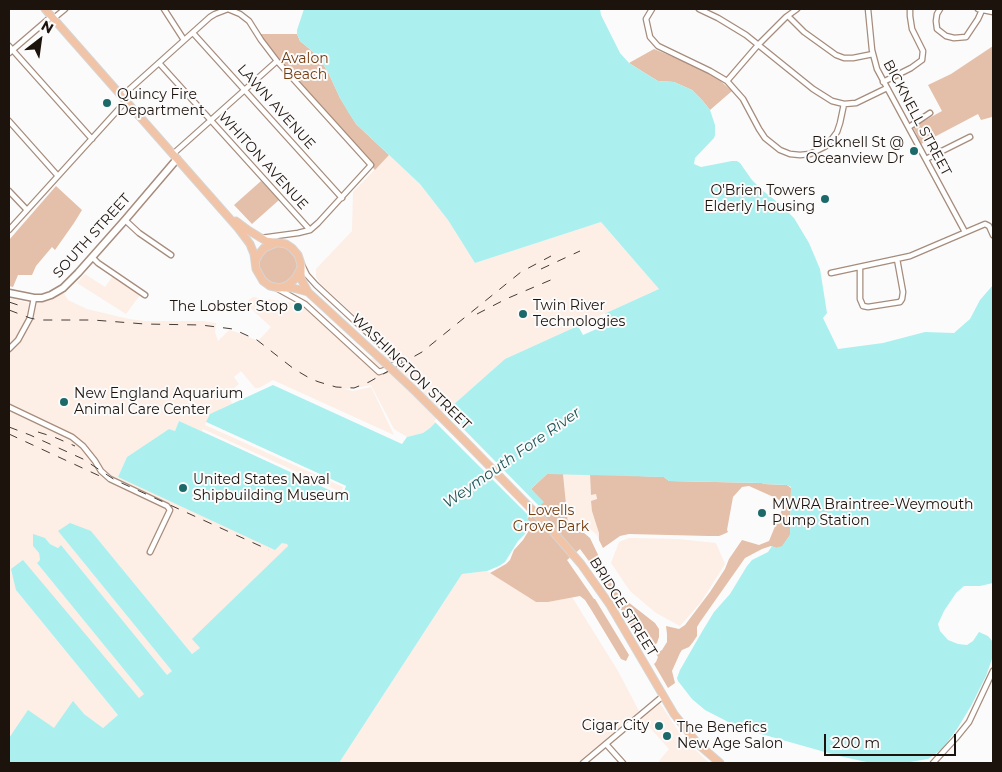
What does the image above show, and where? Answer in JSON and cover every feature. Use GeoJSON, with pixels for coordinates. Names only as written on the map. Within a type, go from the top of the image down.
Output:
{"type":"FeatureCollection","features":[{"type":"Feature","properties":{"kind":"main road"},"geometry":{"type":"LineString","coordinates":[[46,9],[223,209],[250,244],[254,254],[256,269],[263,281],[270,286],[293,288],[308,292]]}},
{"type":"Feature","properties":{"kind":"main road","name":"SOUTH STREET"},"geometry":{"type":"LineString","coordinates":[[9,293],[42,298],[56,293],[92,258],[175,157]]}},
{"type":"Feature","properties":{"kind":"main road"},"geometry":{"type":"LineString","coordinates":[[223,209],[248,230],[261,238],[286,244],[292,248],[298,255],[302,279],[308,292]]}},
{"type":"Feature","properties":{"kind":"main road"},"geometry":{"type":"LineString","coordinates":[[255,262],[264,248],[277,242]]}},
{"type":"Feature","properties":{"kind":"main road"},"geometry":{"type":"LineString","coordinates":[[278,287],[288,285],[297,275],[301,265]]}},
{"type":"Feature","properties":{"kind":"main road","name":"WASHINGTON STREET"},"geometry":{"type":"LineString","coordinates":[[308,292],[416,392],[494,472]]}},
{"type":"Feature","properties":{"kind":"main road","name":"BRIDGE STREET"},"geometry":{"type":"LineString","coordinates":[[494,472],[549,527],[581,564],[610,605],[663,696],[686,730],[720,763]]}},
{"type":"Feature","properties":{"kind":"street"},"geometry":{"type":"LineString","coordinates":[[65,9],[10,50],[92,139]]}},
{"type":"Feature","properties":{"kind":"street"},"geometry":{"type":"LineString","coordinates":[[164,9],[184,40]]}},
{"type":"Feature","properties":{"kind":"street"},"geometry":{"type":"LineString","coordinates":[[9,230],[92,139],[124,99],[159,63],[215,14],[228,9],[240,14],[249,21],[277,61],[371,166],[310,230],[261,238]]}},
{"type":"Feature","properties":{"kind":"street"},"geometry":{"type":"LineString","coordinates":[[651,9],[646,19],[648,30],[650,37],[658,46],[710,70],[726,81],[743,99],[765,138],[780,150],[790,154],[810,154],[826,146],[837,132],[844,104]]}},
{"type":"Feature","properties":{"kind":"street"},"geometry":{"type":"LineString","coordinates":[[699,9],[746,35],[832,102],[850,104],[864,100],[887,88]]}},
{"type":"Feature","properties":{"kind":"street"},"geometry":{"type":"LineString","coordinates":[[726,81],[758,45],[796,9]]}},
{"type":"Feature","properties":{"kind":"street","name":"BICKNELL STREET"},"geometry":{"type":"LineString","coordinates":[[868,9],[873,54],[877,69],[965,232]]}},
{"type":"Feature","properties":{"kind":"street"},"geometry":{"type":"LineString","coordinates":[[883,82],[911,68],[922,60],[922,51],[912,29],[910,9]]}},
{"type":"Feature","properties":{"kind":"street"},"geometry":{"type":"LineString","coordinates":[[940,9],[937,14],[937,29],[946,36],[954,38],[966,37],[978,19],[980,9],[993,12]]}},
{"type":"Feature","properties":{"kind":"street"},"geometry":{"type":"LineString","coordinates":[[788,16],[804,32],[836,55],[844,58],[853,58],[873,54]]}},
{"type":"Feature","properties":{"kind":"street","name":"LAWN AVENUE"},"geometry":{"type":"LineString","coordinates":[[192,33],[342,198]]}},
{"type":"Feature","properties":{"kind":"street"},"geometry":{"type":"LineString","coordinates":[[175,157],[211,121],[277,61]]}},
{"type":"Feature","properties":{"kind":"street","name":"WHITON AVENUE"},"geometry":{"type":"LineString","coordinates":[[159,63],[310,230]]}},
{"type":"Feature","properties":{"kind":"street"},"geometry":{"type":"LineString","coordinates":[[909,126],[930,113]]}},
{"type":"Feature","properties":{"kind":"street"},"geometry":{"type":"LineString","coordinates":[[9,121],[58,176]]}},
{"type":"Feature","properties":{"kind":"street"},"geometry":{"type":"LineString","coordinates":[[926,159],[970,137]]}},
{"type":"Feature","properties":{"kind":"street"},"geometry":{"type":"LineString","coordinates":[[9,191],[27,210]]}},
{"type":"Feature","properties":{"kind":"street"},"geometry":{"type":"LineString","coordinates":[[125,220],[171,255]]}},
{"type":"Feature","properties":{"kind":"street"},"geometry":{"type":"LineString","coordinates":[[831,273],[916,253],[982,224],[987,224],[993,234]]}},
{"type":"Feature","properties":{"kind":"street"},"geometry":{"type":"LineString","coordinates":[[92,258],[146,295]]}},
{"type":"Feature","properties":{"kind":"street"},"geometry":{"type":"LineString","coordinates":[[860,267],[860,299],[863,306],[868,307],[900,302],[903,292],[897,259]]}},
{"type":"Feature","properties":{"kind":"street"},"geometry":{"type":"LineString","coordinates":[[278,287],[305,304],[379,372],[399,362],[316,285],[301,265]]}},
{"type":"Feature","properties":{"kind":"street"},"geometry":{"type":"LineString","coordinates":[[9,349],[20,336],[30,318],[34,298]]}},
{"type":"Feature","properties":{"kind":"street"},"geometry":{"type":"LineString","coordinates":[[9,407],[72,438],[83,446],[101,471],[110,479],[167,506],[170,510],[150,552]]}},
{"type":"Feature","properties":{"kind":"street"},"geometry":{"type":"LineString","coordinates":[[932,763],[969,722],[993,671]]}},
{"type":"Feature","properties":{"kind":"street"},"geometry":{"type":"LineString","coordinates":[[583,763],[663,696]]}},
{"type":"Feature","properties":{"kind":"street"},"geometry":{"type":"LineString","coordinates":[[606,744],[622,763]]}},
{"type":"Feature","properties":{"kind":"shaded area"},"geometry":{"type":"Polygon","coordinates":[[[389,155],[420,184],[448,220],[475,263],[601,222],[659,289],[505,359],[430,428],[423,433],[407,437],[394,429],[371,385],[343,389],[353,391],[371,387],[394,435],[273,380],[259,388],[255,388],[241,371],[234,377],[239,384],[228,393],[232,404],[211,414],[346,486],[342,496],[179,421],[175,431],[169,429],[127,457],[118,477],[288,546],[193,639],[200,648],[192,654],[91,531],[58,531],[172,671],[167,675],[61,545],[58,548],[50,544],[45,538],[33,546],[39,553],[40,560],[37,563],[144,694],[139,698],[16,590],[118,715],[103,728],[84,714],[54,729],[28,711],[9,738],[9,298],[29,303],[55,297],[63,292],[68,300],[87,309],[129,319],[216,323],[215,332],[218,341],[229,330],[258,341],[271,327],[245,303],[253,297],[300,304],[364,362],[391,349],[320,283],[316,277],[316,269],[352,231],[353,192],[389,155]]]}},
{"type":"Feature","properties":{"kind":"shaded area"},"geometry":{"type":"Polygon","coordinates":[[[85,274],[105,287],[113,276],[140,295],[126,314],[77,283],[85,274]]]}},
{"type":"Feature","properties":{"kind":"shaded area"},"geometry":{"type":"Polygon","coordinates":[[[563,474],[590,474],[591,495],[596,494],[603,548],[597,535],[590,529],[579,524],[568,524],[563,474]]]}},
{"type":"Feature","properties":{"kind":"shaded area"},"geometry":{"type":"Polygon","coordinates":[[[629,538],[678,539],[716,543],[725,564],[701,602],[680,626],[656,613],[630,591],[611,563],[619,542],[629,538]]]}},
{"type":"Feature","properties":{"kind":"shaded area"},"geometry":{"type":"Polygon","coordinates":[[[487,571],[536,602],[548,602],[572,597],[618,671],[639,711],[577,763],[339,763],[462,574],[487,571]]]}},
{"type":"Feature","properties":{"kind":"shaded area"},"geometry":{"type":"Polygon","coordinates":[[[659,702],[683,738],[709,763],[661,763],[659,761],[669,749],[641,718],[659,702]]]}},
{"type":"Feature","properties":{"kind":"green space","name":"Avalon Beach"},"geometry":{"type":"Polygon","coordinates":[[[257,34],[297,34],[300,41],[318,56],[356,124],[389,155],[375,170],[277,61],[257,34]]]}},
{"type":"Feature","properties":{"kind":"green space"},"geometry":{"type":"Polygon","coordinates":[[[993,46],[993,126],[992,117],[981,120],[978,114],[921,144],[913,127],[942,111],[928,85],[951,74],[993,46]]]}},
{"type":"Feature","properties":{"kind":"green space"},"geometry":{"type":"Polygon","coordinates":[[[654,49],[705,70],[732,91],[710,110],[692,90],[674,82],[658,81],[629,63],[654,49]]]}},
{"type":"Feature","properties":{"kind":"green space"},"geometry":{"type":"Polygon","coordinates":[[[261,181],[279,200],[252,224],[234,205],[261,181]]]}},
{"type":"Feature","properties":{"kind":"green space"},"geometry":{"type":"Polygon","coordinates":[[[56,186],[82,210],[55,250],[52,247],[36,266],[32,275],[18,275],[13,287],[9,286],[9,240],[56,186]]]}},
{"type":"Feature","properties":{"kind":"green space"},"geometry":{"type":"Polygon","coordinates":[[[278,246],[291,252],[297,265],[291,278],[278,284],[265,278],[259,265],[265,252],[278,246]]]}},
{"type":"Feature","properties":{"kind":"green space","name":"Lovells Grove Park"},"geometry":{"type":"Polygon","coordinates":[[[547,474],[563,474],[568,524],[579,524],[577,531],[584,533],[590,538],[614,586],[628,602],[655,623],[659,629],[657,643],[652,647],[643,646],[605,583],[580,549],[567,560],[595,599],[629,655],[626,661],[621,659],[585,600],[580,596],[548,602],[536,602],[490,573],[510,560],[514,550],[531,527],[532,524],[527,519],[543,502],[531,489],[547,474]]]}},
{"type":"Feature","properties":{"kind":"green space"},"geometry":{"type":"Polygon","coordinates":[[[590,474],[664,477],[669,481],[762,483],[787,485],[791,488],[790,535],[782,547],[776,548],[771,546],[745,558],[700,622],[697,627],[697,636],[693,642],[680,653],[672,671],[675,683],[668,688],[654,664],[658,657],[656,654],[662,650],[667,642],[666,626],[679,629],[685,625],[710,592],[742,540],[759,545],[769,541],[783,507],[778,499],[749,486],[742,487],[733,497],[728,532],[724,534],[709,536],[629,534],[620,536],[603,548],[599,540],[599,533],[592,511],[591,501],[597,499],[596,494],[591,495],[590,474]]]}},
{"type":"Feature","properties":{"kind":"water","name":"Weymouth Fore River"},"geometry":{"type":"Polygon","coordinates":[[[304,9],[600,9],[601,15],[620,53],[629,63],[658,81],[674,82],[692,90],[710,110],[715,125],[715,135],[695,158],[694,164],[701,167],[737,161],[762,190],[794,218],[809,243],[820,269],[827,313],[823,318],[838,349],[883,343],[925,332],[954,333],[970,319],[980,300],[993,285],[993,583],[980,586],[964,586],[956,593],[938,624],[940,631],[948,640],[958,644],[967,645],[973,641],[979,632],[988,636],[993,642],[993,656],[986,676],[971,706],[942,749],[928,759],[904,763],[871,763],[839,756],[740,728],[705,710],[692,699],[678,681],[677,678],[680,670],[703,630],[714,612],[730,594],[747,566],[752,560],[768,552],[772,546],[776,548],[782,546],[790,535],[791,487],[762,483],[669,481],[664,477],[547,474],[531,489],[544,502],[527,518],[530,522],[525,534],[518,541],[505,562],[487,571],[462,574],[339,763],[9,763],[9,738],[28,710],[54,728],[73,701],[84,714],[103,728],[118,715],[16,590],[11,569],[23,560],[139,698],[144,694],[37,563],[40,560],[39,553],[33,546],[33,534],[45,538],[50,544],[58,548],[61,545],[167,675],[172,671],[58,531],[70,523],[91,531],[192,654],[200,648],[192,639],[288,546],[282,543],[275,550],[118,477],[127,457],[169,429],[175,431],[179,421],[342,495],[346,486],[206,422],[210,414],[273,385],[402,444],[407,437],[423,433],[430,428],[505,359],[659,289],[601,222],[475,263],[448,220],[420,184],[356,124],[318,56],[300,41],[297,30],[304,9]]]}},
{"type":"Feature","properties":{"kind":"pier"},"geometry":{"type":"Polygon","coordinates":[[[605,313],[610,323],[583,335],[578,326],[605,313]]]}},
{"type":"Feature","properties":{"kind":"pier"},"geometry":{"type":"Polygon","coordinates":[[[445,410],[541,508],[531,518],[434,421],[445,410]]]}},
{"type":"Feature","properties":{"kind":"pier"},"geometry":{"type":"Polygon","coordinates":[[[206,422],[346,486],[342,496],[202,431],[203,429],[341,492],[343,487],[205,425],[206,422]]]}},
{"type":"Feature","properties":{"kind":"railway"},"geometry":{"type":"LineString","coordinates":[[541,269],[580,251]]}},
{"type":"Feature","properties":{"kind":"railway"},"geometry":{"type":"LineString","coordinates":[[9,310],[39,320],[93,320],[145,324],[201,325],[233,329],[257,340],[294,369],[311,379],[336,387],[354,388],[369,382],[422,352],[521,272],[551,256]]}},
{"type":"Feature","properties":{"kind":"railway"},"geometry":{"type":"LineString","coordinates":[[477,314],[553,279]]}},
{"type":"Feature","properties":{"kind":"railway"},"geometry":{"type":"LineString","coordinates":[[9,302],[24,307]]}},
{"type":"Feature","properties":{"kind":"railway"},"geometry":{"type":"LineString","coordinates":[[9,427],[83,459],[115,480],[269,550]]}},
{"type":"Feature","properties":{"kind":"railway"},"geometry":{"type":"LineString","coordinates":[[38,432],[75,446]]}},
{"type":"Feature","properties":{"kind":"railway"},"geometry":{"type":"LineString","coordinates":[[9,434],[104,478]]}},
{"type":"Feature","properties":{"kind":"place","name":"Quincy Fire Department"},"geometry":{"type":"Point","coordinates":[107,103]}},
{"type":"Feature","properties":{"kind":"place","name":"Bicknell St @ Oceanview Dr"},"geometry":{"type":"Point","coordinates":[914,151]}},
{"type":"Feature","properties":{"kind":"place","name":"O'Brien Towers Elderly Housing"},"geometry":{"type":"Point","coordinates":[825,199]}},
{"type":"Feature","properties":{"kind":"place","name":"The Lobster Stop"},"geometry":{"type":"Point","coordinates":[298,307]}},
{"type":"Feature","properties":{"kind":"place","name":"Twin River Technologies"},"geometry":{"type":"Point","coordinates":[523,314]}},
{"type":"Feature","properties":{"kind":"place","name":"New England Aquarium Animal Care Center"},"geometry":{"type":"Point","coordinates":[64,402]}},
{"type":"Feature","properties":{"kind":"place","name":"United States Naval Shipbuilding Museum"},"geometry":{"type":"Point","coordinates":[183,488]}},
{"type":"Feature","properties":{"kind":"place","name":"MWRA Braintree-Weymouth Pump Station"},"geometry":{"type":"Point","coordinates":[762,513]}},
{"type":"Feature","properties":{"kind":"place","name":"Cigar City"},"geometry":{"type":"Point","coordinates":[659,726]}},
{"type":"Feature","properties":{"kind":"place","name":"The Benefics New Age Salon"},"geometry":{"type":"Point","coordinates":[667,736]}}]}
